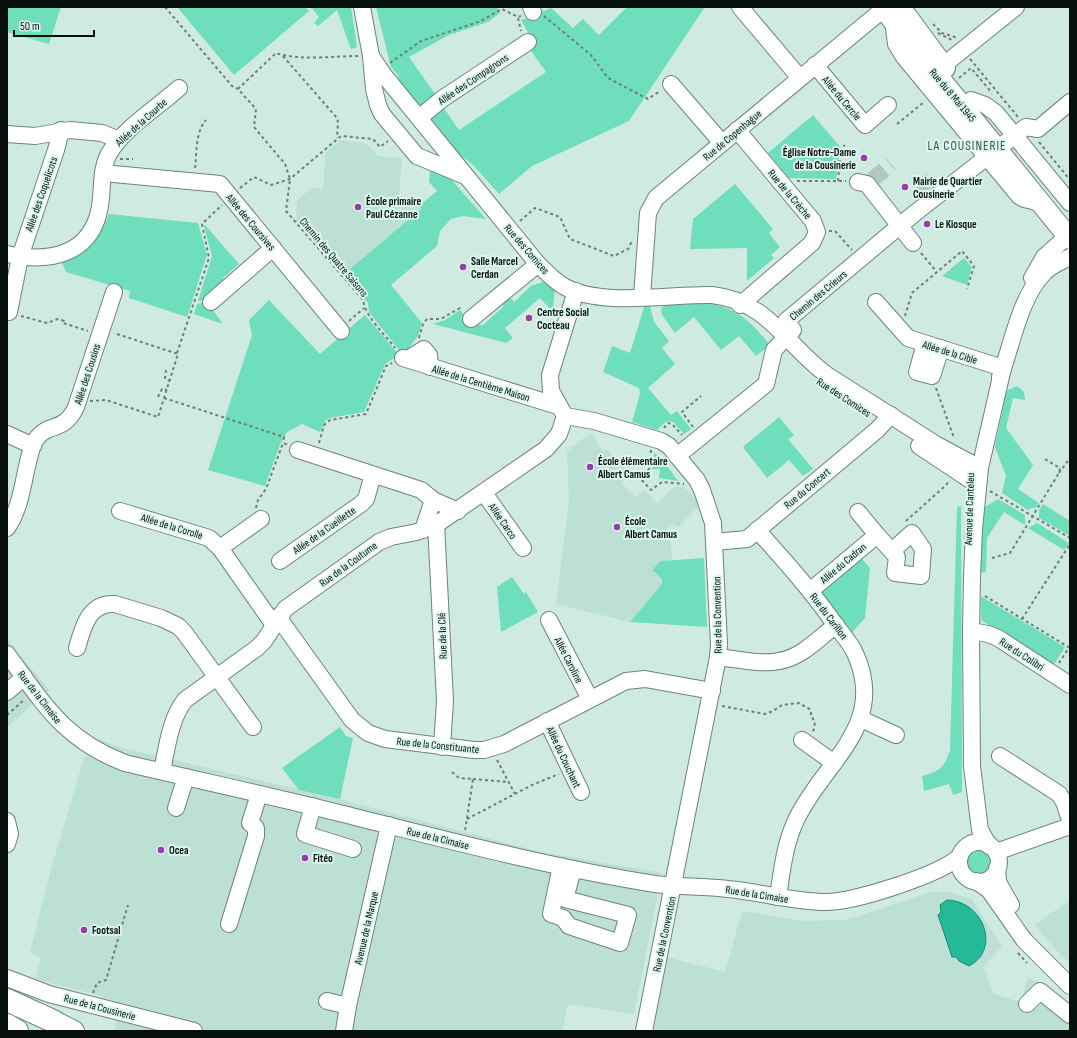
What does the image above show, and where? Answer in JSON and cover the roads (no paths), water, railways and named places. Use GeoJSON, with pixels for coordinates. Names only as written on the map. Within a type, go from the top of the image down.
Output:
{"type":"FeatureCollection","features":[{"type":"Feature","properties":{"kind":"highway"},"geometry":{"type":"LineString","coordinates":[[7,1000],[55,1022]]}},
{"type":"Feature","properties":{"kind":"highway"},"geometry":{"type":"LineString","coordinates":[[7,1025],[17,1031]]}},
{"type":"Feature","properties":{"kind":"main road","name":"Rue du 8 Mai 1945"},"geometry":{"type":"LineString","coordinates":[[889,10],[939,69],[1006,142],[1041,203],[1069,233]]}},
{"type":"Feature","properties":{"kind":"main road","name":"Rue du 8 Mai 1945"},"geometry":{"type":"LineString","coordinates":[[939,69],[971,100],[1006,142],[1069,233]]}},
{"type":"Feature","properties":{"kind":"main road"},"geometry":{"type":"LineString","coordinates":[[7,996],[74,1031]]}},
{"type":"Feature","properties":{"kind":"street","name":"Rue des Comices"},"geometry":{"type":"LineString","coordinates":[[362,7],[371,56],[374,89],[378,106],[382,114],[417,156],[453,170],[468,178]]}},
{"type":"Feature","properties":{"kind":"street"},"geometry":{"type":"LineString","coordinates":[[740,7],[800,78]]}},
{"type":"Feature","properties":{"kind":"street"},"geometry":{"type":"LineString","coordinates":[[939,69],[1016,7]]}},
{"type":"Feature","properties":{"kind":"street"},"geometry":{"type":"LineString","coordinates":[[889,10],[896,44],[904,57],[1006,142],[1070,203]]}},
{"type":"Feature","properties":{"kind":"street","name":"Rue de Copenhague"},"geometry":{"type":"LineString","coordinates":[[642,297],[647,221],[650,207],[656,198],[816,65],[889,10]]}},
{"type":"Feature","properties":{"kind":"street","name":"Allée des Compagnons"},"geometry":{"type":"LineString","coordinates":[[419,118],[442,99],[528,42]]}},
{"type":"Feature","properties":{"kind":"street","name":"Rue des Comices"},"geometry":{"type":"LineString","coordinates":[[371,56],[380,71],[398,91],[538,264],[559,283],[576,291],[602,298],[702,295],[722,296],[741,303],[783,340],[818,380],[937,445],[975,474]]}},
{"type":"Feature","properties":{"kind":"street","name":"Allée du Cercle"},"geometry":{"type":"LineString","coordinates":[[816,65],[865,125],[888,105]]}},
{"type":"Feature","properties":{"kind":"street"},"geometry":{"type":"LineString","coordinates":[[671,84],[722,143]]}},
{"type":"Feature","properties":{"kind":"street","name":"Allée de la Courbe"},"geometry":{"type":"LineString","coordinates":[[13,255],[49,258],[60,255],[77,245],[86,237],[99,210],[103,173],[107,158],[119,140],[179,88]]}},
{"type":"Feature","properties":{"kind":"street"},"geometry":{"type":"LineString","coordinates":[[378,106],[378,96],[381,93],[389,89],[398,91]]}},
{"type":"Feature","properties":{"kind":"street"},"geometry":{"type":"LineString","coordinates":[[1006,142],[1038,128],[1070,102]]}},
{"type":"Feature","properties":{"kind":"street"},"geometry":{"type":"LineString","coordinates":[[7,134],[35,136],[61,130],[102,133],[119,140]]}},
{"type":"Feature","properties":{"kind":"street","name":"Allée des Coquelicots"},"geometry":{"type":"LineString","coordinates":[[8,312],[13,255],[56,150],[61,130]]}},
{"type":"Feature","properties":{"kind":"street","name":"Rue de la Crèche"},"geometry":{"type":"LineString","coordinates":[[737,130],[813,221],[817,232],[812,243],[741,303]]}},
{"type":"Feature","properties":{"kind":"street"},"geometry":{"type":"LineString","coordinates":[[417,156],[427,157],[434,154],[438,147],[437,140]]}},
{"type":"Feature","properties":{"kind":"street","name":"Chemin des Crieurs"},"geometry":{"type":"LineString","coordinates":[[783,340],[793,330],[786,321],[915,213],[932,194],[1006,142]]}},
{"type":"Feature","properties":{"kind":"street","name":"Allée des Coursives"},"geometry":{"type":"LineString","coordinates":[[103,173],[220,184],[340,330]]}},
{"type":"Feature","properties":{"kind":"street"},"geometry":{"type":"LineString","coordinates":[[866,182],[913,243]]}},
{"type":"Feature","properties":{"kind":"street","name":"Avenue de Canteleu"},"geometry":{"type":"LineString","coordinates":[[971,631],[967,522],[975,474],[980,429],[1024,307],[1029,286],[1039,264],[1069,233]]}},
{"type":"Feature","properties":{"kind":"street"},"geometry":{"type":"LineString","coordinates":[[211,302],[273,248]]}},
{"type":"Feature","properties":{"kind":"street","name":"Avenue de Canteleu"},"geometry":{"type":"LineString","coordinates":[[1024,307],[1033,288],[1043,273],[1070,257]]}},
{"type":"Feature","properties":{"kind":"street"},"geometry":{"type":"LineString","coordinates":[[471,319],[538,264]]}},
{"type":"Feature","properties":{"kind":"street"},"geometry":{"type":"LineString","coordinates":[[562,411],[551,391],[550,375],[576,291]]}},
{"type":"Feature","properties":{"kind":"street","name":"Allée des Cousins"},"geometry":{"type":"LineString","coordinates":[[7,528],[18,506],[33,446],[41,434],[67,421],[72,416],[80,397],[114,292]]}},
{"type":"Feature","properties":{"kind":"street","name":"Allée de la Cible"},"geometry":{"type":"LineString","coordinates":[[876,302],[900,331],[908,338],[1003,368]]}},
{"type":"Feature","properties":{"kind":"street"},"geometry":{"type":"LineString","coordinates":[[677,456],[766,384],[774,350],[783,340]]}},
{"type":"Feature","properties":{"kind":"street"},"geometry":{"type":"LineString","coordinates":[[925,344],[917,372],[932,376],[940,348]]}},
{"type":"Feature","properties":{"kind":"street","name":"Allée de la Centième Maison"},"geometry":{"type":"LineString","coordinates":[[406,359],[562,411]]}},
{"type":"Feature","properties":{"kind":"street","name":"Rue de la Convention"},"geometry":{"type":"LineString","coordinates":[[562,411],[594,421],[662,436],[665,444],[697,480],[711,516],[714,542],[719,644],[718,657],[674,886],[644,1031]]}},
{"type":"Feature","properties":{"kind":"street","name":"Rue de la Coutume"},"geometry":{"type":"LineString","coordinates":[[162,771],[174,719],[180,706],[185,700],[257,648],[264,641],[276,621],[288,607],[379,542],[429,527],[458,511],[484,493],[553,442],[559,434],[562,411]]}},
{"type":"Feature","properties":{"kind":"street","name":"Rue des Comices"},"geometry":{"type":"LineString","coordinates":[[887,419],[956,470],[975,474]]}},
{"type":"Feature","properties":{"kind":"street","name":"Rue du Concert"},"geometry":{"type":"LineString","coordinates":[[714,542],[747,539],[887,419]]}},
{"type":"Feature","properties":{"kind":"street"},"geometry":{"type":"LineString","coordinates":[[7,434],[33,446]]}},
{"type":"Feature","properties":{"kind":"street"},"geometry":{"type":"LineString","coordinates":[[298,450],[373,476],[420,490],[433,500],[458,511]]}},
{"type":"Feature","properties":{"kind":"street","name":"Avenue de Canteleu"},"geometry":{"type":"LineString","coordinates":[[975,474],[971,631],[971,740],[974,786],[980,830],[994,855],[998,882],[1013,909],[1037,939],[1070,972]]}},
{"type":"Feature","properties":{"kind":"street","name":"Allée de la Cueillette"},"geometry":{"type":"LineString","coordinates":[[280,561],[361,504],[366,499],[373,476]]}},
{"type":"Feature","properties":{"kind":"street","name":"Allée Carco"},"geometry":{"type":"LineString","coordinates":[[484,493],[523,548]]}},
{"type":"Feature","properties":{"kind":"street"},"geometry":{"type":"LineString","coordinates":[[429,527],[433,500]]}},
{"type":"Feature","properties":{"kind":"street","name":"Allée de la Corolle"},"geometry":{"type":"LineString","coordinates":[[120,511],[203,535],[220,548],[276,621]]}},
{"type":"Feature","properties":{"kind":"street","name":"Allée du Cadran"},"geometry":{"type":"LineString","coordinates":[[858,512],[892,551]]}},
{"type":"Feature","properties":{"kind":"street"},"geometry":{"type":"LineString","coordinates":[[220,548],[261,519]]}},
{"type":"Feature","properties":{"kind":"street","name":"Rue de la Clé"},"geometry":{"type":"LineString","coordinates":[[429,527],[445,701],[442,747]]}},
{"type":"Feature","properties":{"kind":"street","name":"Rue du Carillon"},"geometry":{"type":"LineString","coordinates":[[757,530],[810,591],[855,652],[860,667],[864,694],[861,719],[848,744],[806,802],[792,831],[786,846],[778,897]]}},
{"type":"Feature","properties":{"kind":"street","name":"Allée du Cadran"},"geometry":{"type":"LineString","coordinates":[[810,591],[877,535]]}},
{"type":"Feature","properties":{"kind":"street"},"geometry":{"type":"LineString","coordinates":[[77,648],[84,626],[90,614],[101,606],[115,604],[161,618],[178,626],[252,728]]}},
{"type":"Feature","properties":{"kind":"street","name":"Allée Caroline"},"geometry":{"type":"LineString","coordinates":[[549,620],[590,699]]}},
{"type":"Feature","properties":{"kind":"street","name":"Rue de la Constituante"},"geometry":{"type":"LineString","coordinates":[[276,621],[352,720],[360,728],[376,737],[442,747],[474,750],[491,748],[504,744],[617,684],[635,679],[710,697]]}},
{"type":"Feature","properties":{"kind":"street"},"geometry":{"type":"LineString","coordinates":[[718,657],[767,662],[780,661],[800,653],[836,625]]}},
{"type":"Feature","properties":{"kind":"street","name":"Rue du Colibri"},"geometry":{"type":"LineString","coordinates":[[971,631],[994,636],[1070,685]]}},
{"type":"Feature","properties":{"kind":"street","name":"Rue de la Cimaise"},"geometry":{"type":"LineString","coordinates":[[7,654],[34,691],[62,725],[83,743],[118,760],[313,806],[463,844],[567,867],[674,886],[728,889],[810,902],[836,902],[865,895],[915,879],[948,865],[962,853]]}},
{"type":"Feature","properties":{"kind":"street"},"geometry":{"type":"LineString","coordinates":[[7,692],[24,677]]}},
{"type":"Feature","properties":{"kind":"street"},"geometry":{"type":"LineString","coordinates":[[861,719],[896,735]]}},
{"type":"Feature","properties":{"kind":"street","name":"Allée du Couchant"},"geometry":{"type":"LineString","coordinates":[[547,722],[581,792]]}},
{"type":"Feature","properties":{"kind":"street","name":"Avenue de Canteleu"},"geometry":{"type":"LineString","coordinates":[[962,853],[970,829],[968,772],[971,740]]}},
{"type":"Feature","properties":{"kind":"street"},"geometry":{"type":"LineString","coordinates":[[806,743],[834,764]]}},
{"type":"Feature","properties":{"kind":"street"},"geometry":{"type":"LineString","coordinates":[[1000,756],[1059,794],[1064,802],[1070,820]]}},
{"type":"Feature","properties":{"kind":"street"},"geometry":{"type":"LineString","coordinates":[[176,808],[186,777]]}},
{"type":"Feature","properties":{"kind":"street"},"geometry":{"type":"LineString","coordinates":[[229,924],[256,836],[256,828],[250,824],[259,794]]}},
{"type":"Feature","properties":{"kind":"street"},"geometry":{"type":"LineString","coordinates":[[313,806],[305,834],[353,849]]}},
{"type":"Feature","properties":{"kind":"street"},"geometry":{"type":"LineString","coordinates":[[7,821],[10,834],[7,844]]}},
{"type":"Feature","properties":{"kind":"street","name":"Avenue de la Marque"},"geometry":{"type":"LineString","coordinates":[[344,1031],[348,1006],[389,825]]}},
{"type":"Feature","properties":{"kind":"street"},"geometry":{"type":"LineString","coordinates":[[994,855],[1070,826]]}},
{"type":"Feature","properties":{"kind":"street"},"geometry":{"type":"LineString","coordinates":[[994,855],[976,843],[962,853],[960,869],[972,880],[990,890],[1024,940],[1070,986]]}},
{"type":"Feature","properties":{"kind":"street"},"geometry":{"type":"LineString","coordinates":[[972,880],[988,879],[994,855]]}},
{"type":"Feature","properties":{"kind":"street"},"geometry":{"type":"LineString","coordinates":[[567,867],[565,899],[628,916],[620,943],[569,926],[563,918],[551,914],[567,867]]}},
{"type":"Feature","properties":{"kind":"street","name":"Rue de la Cimaise"},"geometry":{"type":"LineString","coordinates":[[915,879],[942,875],[957,875],[972,880]]}},
{"type":"Feature","properties":{"kind":"street","name":"Rue de la Cousinerie"},"geometry":{"type":"LineString","coordinates":[[7,978],[45,992],[87,1004],[194,1031]]}},
{"type":"Feature","properties":{"kind":"street"},"geometry":{"type":"LineString","coordinates":[[1027,1004],[1040,991],[1070,1015]]}},
{"type":"Feature","properties":{"kind":"street"},"geometry":{"type":"LineString","coordinates":[[327,1001],[348,1006]]}},
{"type":"Feature","properties":{"kind":"tunnel"},"geometry":{"type":"LineString","coordinates":[[872,180],[891,164]]}},
{"type":"Feature","properties":{"kind":"tunnel"},"geometry":{"type":"LineString","coordinates":[[920,178],[928,190]]}},
{"type":"Feature","properties":{"kind":"place","name":"Église Notre-Dame de la Cousinerie"},"geometry":{"type":"Point","coordinates":[864,158]}},
{"type":"Feature","properties":{"kind":"place","name":"Mairie de Quartier Cousinerie"},"geometry":{"type":"Point","coordinates":[905,187]}},
{"type":"Feature","properties":{"kind":"place","name":"École primaire Paul Cézanne"},"geometry":{"type":"Point","coordinates":[358,207]}},
{"type":"Feature","properties":{"kind":"place","name":"Le Kiosque"},"geometry":{"type":"Point","coordinates":[927,224]}},
{"type":"Feature","properties":{"kind":"place","name":"Salle Marcel Cerdan"},"geometry":{"type":"Point","coordinates":[463,267]}},
{"type":"Feature","properties":{"kind":"place","name":"Centre Social Cocteau"},"geometry":{"type":"Point","coordinates":[529,318]}},
{"type":"Feature","properties":{"kind":"place","name":"École élémentaire Albert Camus"},"geometry":{"type":"Point","coordinates":[590,467]}},
{"type":"Feature","properties":{"kind":"place","name":"École Albert Camus"},"geometry":{"type":"Point","coordinates":[617,527]}},
{"type":"Feature","properties":{"kind":"place","name":"Ocea"},"geometry":{"type":"Point","coordinates":[161,850]}},
{"type":"Feature","properties":{"kind":"place","name":"Fitéo"},"geometry":{"type":"Point","coordinates":[305,858]}},
{"type":"Feature","properties":{"kind":"place","name":"Footsal"},"geometry":{"type":"Point","coordinates":[84,930]}},
{"type":"Feature","properties":{"kind":"district","name":"LA COUSINERIE"},"geometry":{"type":"Point","coordinates":[967,145]}}]}
